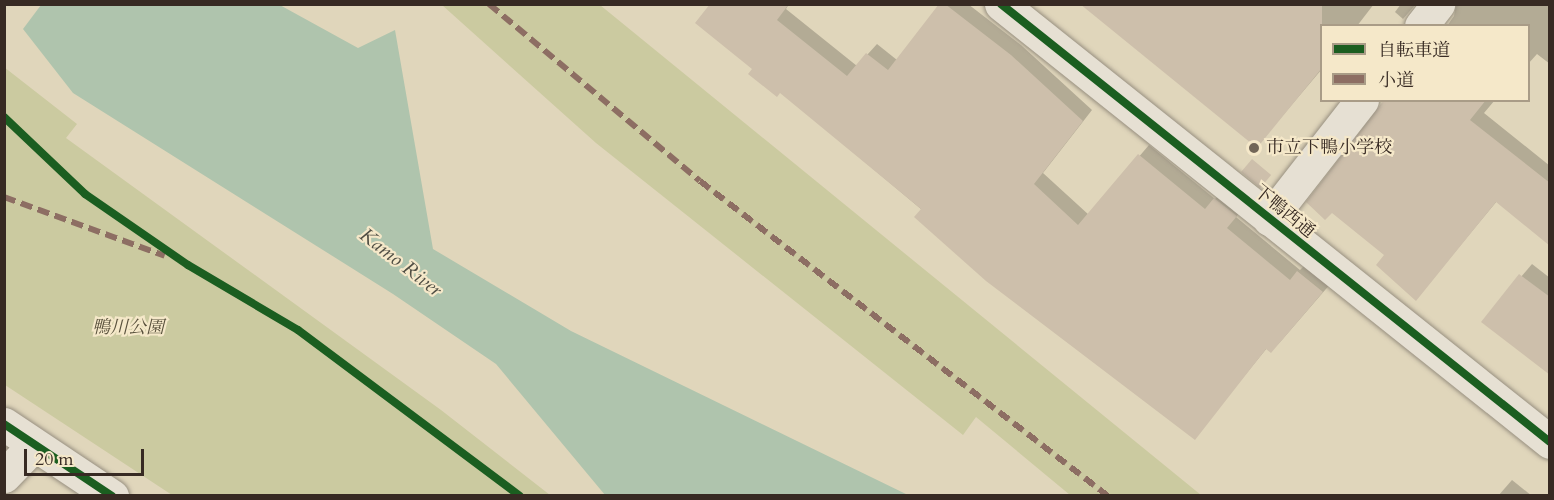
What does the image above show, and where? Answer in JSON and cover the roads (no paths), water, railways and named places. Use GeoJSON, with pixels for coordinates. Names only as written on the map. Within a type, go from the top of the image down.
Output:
{"type":"FeatureCollection","features":[{"type":"Feature","properties":{"kind":"street","name":"下鴨西通"},"geometry":{"type":"LineString","coordinates":[[1001,4],[1550,442]]}},
{"type":"Feature","properties":{"kind":"street"},"geometry":{"type":"LineString","coordinates":[[1423,24],[1438,4]]}},
{"type":"Feature","properties":{"kind":"street"},"geometry":{"type":"LineString","coordinates":[[1269,219],[1360,102]]}},
{"type":"Feature","properties":{"kind":"street"},"geometry":{"type":"LineString","coordinates":[[4,424],[33,446],[112,495]]}},
{"type":"Feature","properties":{"kind":"street"},"geometry":{"type":"LineString","coordinates":[[4,476],[33,446]]}},
{"type":"Feature","properties":{"kind":"water","name":"Kamo River"},"geometry":{"type":"Polygon","coordinates":[[[278,4],[358,48],[395,30],[433,249],[571,331],[908,495],[605,495],[496,364],[393,294],[73,93],[23,29],[41,5],[278,4]]]}},
{"type":"Feature","properties":{"kind":"place","name":"市立下鴨小学校"},"geometry":{"type":"Point","coordinates":[1254,148]}},
{"type":"Feature","properties":{"kind":"park label","name":"鴨川公園"},"geometry":{"type":"Point","coordinates":[128,328]}}]}
